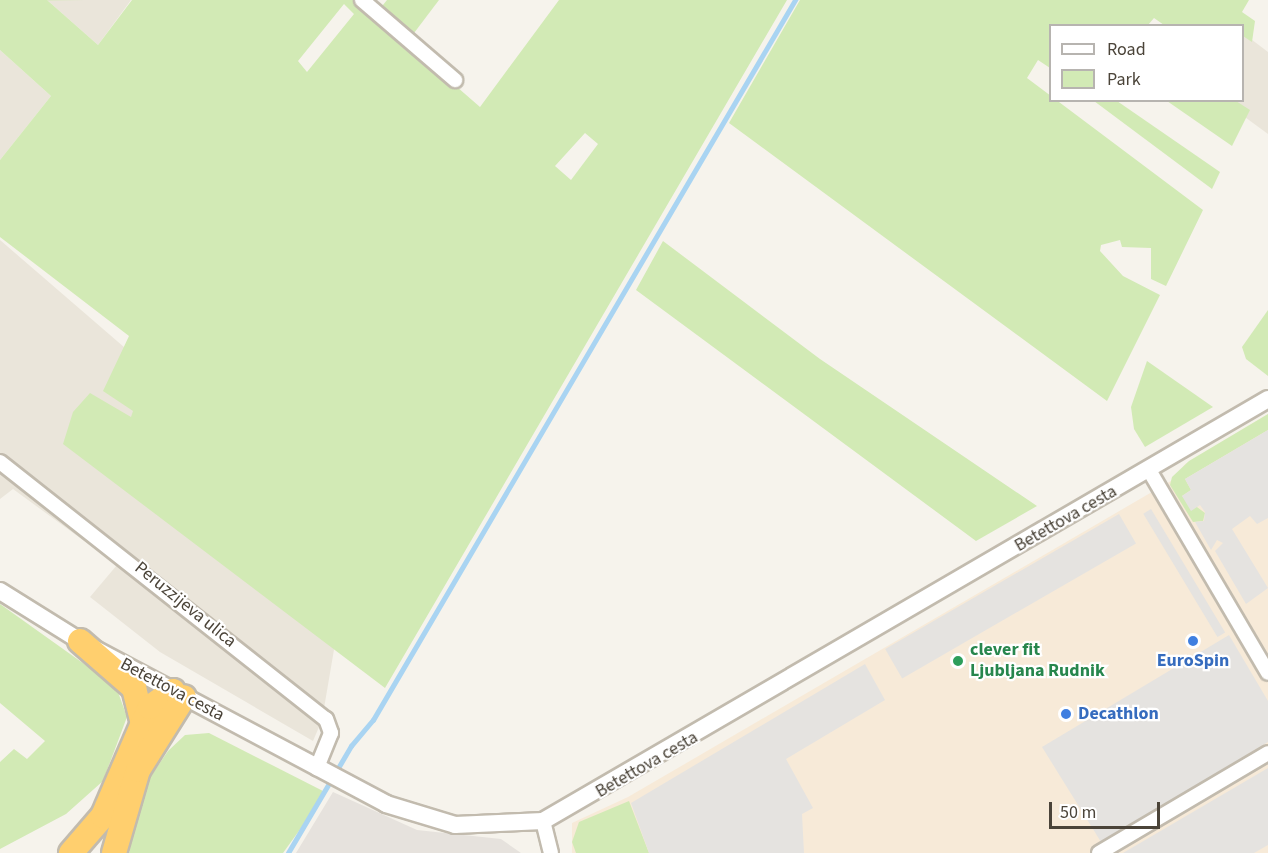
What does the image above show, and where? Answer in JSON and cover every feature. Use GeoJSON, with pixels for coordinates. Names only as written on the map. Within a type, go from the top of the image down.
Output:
{"type":"FeatureCollection","features":[{"type":"Feature","properties":{"kind":"highway"},"geometry":{"type":"LineString","coordinates":[[80,641],[134,688],[142,725]]}},
{"type":"Feature","properties":{"kind":"highway"},"geometry":{"type":"LineString","coordinates":[[70,853],[103,816],[142,725],[156,700],[179,694]]}},
{"type":"Feature","properties":{"kind":"highway"},"geometry":{"type":"LineString","coordinates":[[114,853],[138,770],[179,694]]}},
{"type":"Feature","properties":{"kind":"street"},"geometry":{"type":"LineString","coordinates":[[362,0],[454,80]]}},
{"type":"Feature","properties":{"kind":"street","name":"Betettova cesta"},"geometry":{"type":"LineString","coordinates":[[0,591],[80,641],[321,770],[427,819],[490,827],[543,821],[1268,399]]}},
{"type":"Feature","properties":{"kind":"street","name":"Peruzzijeva ulica"},"geometry":{"type":"LineString","coordinates":[[0,462],[326,719],[332,733],[321,770]]}},
{"type":"Feature","properties":{"kind":"street"},"geometry":{"type":"LineString","coordinates":[[1149,470],[1268,673]]}},
{"type":"Feature","properties":{"kind":"street"},"geometry":{"type":"LineString","coordinates":[[1099,853],[1268,753]]}},
{"type":"Feature","properties":{"kind":"street"},"geometry":{"type":"LineString","coordinates":[[543,821],[551,853]]}},
{"type":"Feature","properties":{"kind":"shaded area"},"geometry":{"type":"Polygon","coordinates":[[[47,0],[131,0],[98,45],[47,0]]]}},
{"type":"Feature","properties":{"kind":"shaded area"},"geometry":{"type":"Polygon","coordinates":[[[1244,34],[1268,52],[1268,134],[1224,102],[1244,102],[1244,34]]]}},
{"type":"Feature","properties":{"kind":"shaded area"},"geometry":{"type":"Polygon","coordinates":[[[0,50],[51,96],[0,160],[0,50]]]}},
{"type":"Feature","properties":{"kind":"shaded area"},"geometry":{"type":"Polygon","coordinates":[[[0,240],[352,544],[322,720],[313,741],[160,652],[90,597],[117,565],[13,489],[0,499],[0,240]]]}},
{"type":"Feature","properties":{"kind":"shaded area"},"geometry":{"type":"Polygon","coordinates":[[[1268,414],[1268,853],[572,853],[572,823],[628,797],[1176,478],[1185,464],[1268,414]]]}},
{"type":"Feature","properties":{"kind":"shaded area"},"geometry":{"type":"Polygon","coordinates":[[[1268,430],[1268,518],[1257,524],[1250,516],[1232,529],[1268,588],[1246,604],[1215,551],[1223,543],[1217,540],[1211,550],[1195,522],[1204,521],[1205,512],[1200,505],[1191,511],[1182,496],[1191,490],[1185,479],[1268,430]]]}},
{"type":"Feature","properties":{"kind":"shaded area"},"geometry":{"type":"Polygon","coordinates":[[[1151,509],[1225,632],[1217,637],[1143,514],[1151,509]]]}},
{"type":"Feature","properties":{"kind":"shaded area"},"geometry":{"type":"Polygon","coordinates":[[[1119,514],[1136,543],[902,678],[885,649],[1119,514]]]}},
{"type":"Feature","properties":{"kind":"shaded area"},"geometry":{"type":"Polygon","coordinates":[[[1229,635],[1268,701],[1268,742],[1101,842],[1042,747],[1229,635]]]}},
{"type":"Feature","properties":{"kind":"shaded area"},"geometry":{"type":"Polygon","coordinates":[[[865,664],[885,700],[786,759],[813,808],[802,814],[804,853],[649,853],[631,803],[865,664]]]}},
{"type":"Feature","properties":{"kind":"shaded area"},"geometry":{"type":"Polygon","coordinates":[[[1268,768],[1268,845],[1254,853],[1123,853],[1268,768]]]}},
{"type":"Feature","properties":{"kind":"shaded area"},"geometry":{"type":"Polygon","coordinates":[[[333,792],[417,830],[501,839],[521,853],[296,853],[333,792]]]}},
{"type":"Feature","properties":{"kind":"green space"},"geometry":{"type":"Polygon","coordinates":[[[0,0],[47,0],[98,45],[132,0],[357,0],[480,107],[559,0],[787,0],[385,688],[63,444],[73,412],[90,393],[131,417],[133,411],[103,391],[129,336],[0,237],[0,160],[51,96],[0,50],[0,0]],[[344,4],[298,61],[307,72],[354,14],[344,4]],[[585,133],[555,166],[571,180],[598,144],[585,133]]]}},
{"type":"Feature","properties":{"kind":"green space"},"geometry":{"type":"Polygon","coordinates":[[[387,0],[439,0],[411,37],[378,11],[387,0]]]}},
{"type":"Feature","properties":{"kind":"green space"},"geometry":{"type":"Polygon","coordinates":[[[800,0],[1249,0],[1242,12],[1255,21],[1252,42],[1244,37],[1244,24],[1163,24],[1154,18],[1149,24],[1049,24],[1049,67],[1038,60],[1027,78],[1049,94],[1049,102],[1059,102],[1203,210],[1166,286],[1151,279],[1151,248],[1122,247],[1120,240],[1101,245],[1100,251],[1123,276],[1160,295],[1107,401],[729,123],[800,0]]]}},
{"type":"Feature","properties":{"kind":"green space"},"geometry":{"type":"Polygon","coordinates":[[[1095,102],[1118,102],[1220,172],[1212,189],[1095,102]]]}},
{"type":"Feature","properties":{"kind":"green space"},"geometry":{"type":"Polygon","coordinates":[[[1168,102],[1238,102],[1250,110],[1232,146],[1168,102]]]}},
{"type":"Feature","properties":{"kind":"green space"},"geometry":{"type":"Polygon","coordinates":[[[663,241],[820,359],[1037,506],[976,541],[636,290],[663,241]]]}},
{"type":"Feature","properties":{"kind":"green space"},"geometry":{"type":"Polygon","coordinates":[[[1268,310],[1268,376],[1246,359],[1242,347],[1268,310]]]}},
{"type":"Feature","properties":{"kind":"green space"},"geometry":{"type":"Polygon","coordinates":[[[1147,361],[1213,407],[1145,447],[1134,429],[1131,407],[1147,361]]]}},
{"type":"Feature","properties":{"kind":"green space"},"geometry":{"type":"Polygon","coordinates":[[[1268,414],[1268,430],[1185,479],[1191,490],[1182,496],[1205,513],[1203,521],[1193,522],[1170,485],[1172,477],[1189,461],[1268,414]]]}},
{"type":"Feature","properties":{"kind":"green space"},"geometry":{"type":"Polygon","coordinates":[[[0,604],[101,676],[118,692],[127,717],[103,781],[66,814],[0,849],[0,762],[14,749],[27,759],[45,741],[0,703],[0,604]]]}},
{"type":"Feature","properties":{"kind":"green space"},"geometry":{"type":"Polygon","coordinates":[[[209,733],[323,791],[314,810],[283,853],[129,853],[144,786],[168,751],[185,735],[209,733]]]}},
{"type":"Feature","properties":{"kind":"green space"},"geometry":{"type":"Polygon","coordinates":[[[629,801],[649,853],[576,853],[572,842],[579,822],[629,801]]]}},
{"type":"Feature","properties":{"kind":"waterway"},"geometry":{"type":"LineString","coordinates":[[288,853],[351,746],[373,720],[795,0]]}},
{"type":"Feature","properties":{"kind":"place","name":"EuroSpin"},"geometry":{"type":"Point","coordinates":[1193,641]}},
{"type":"Feature","properties":{"kind":"place","name":"clever fit Ljubljana Rudnik"},"geometry":{"type":"Point","coordinates":[958,661]}},
{"type":"Feature","properties":{"kind":"place","name":"Decathlon"},"geometry":{"type":"Point","coordinates":[1066,714]}}]}
